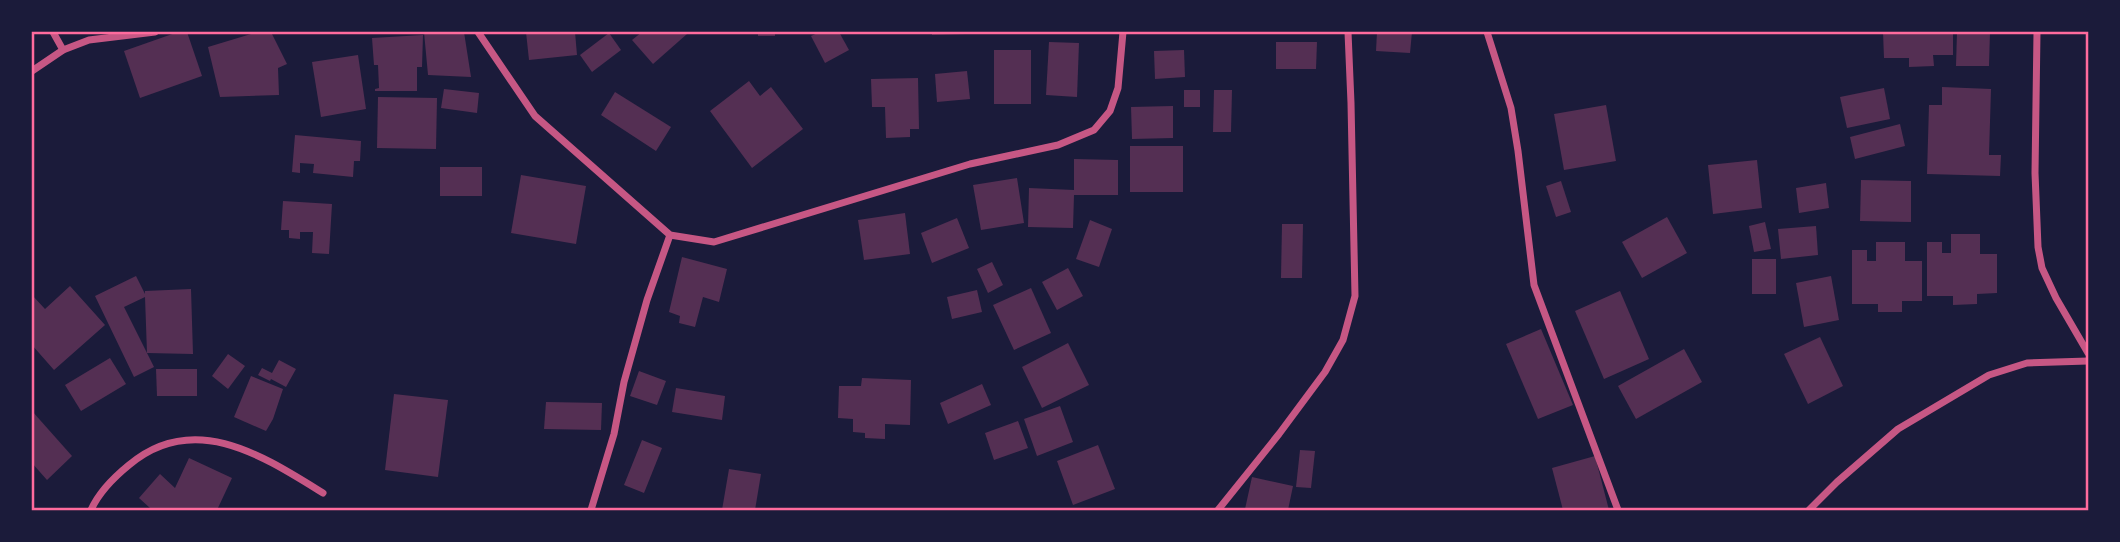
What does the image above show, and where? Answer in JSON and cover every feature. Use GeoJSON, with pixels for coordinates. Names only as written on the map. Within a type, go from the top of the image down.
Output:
{"type":"FeatureCollection","features":[{"type":"Feature","properties":{"kind":"street"},"geometry":{"type":"LineString","coordinates":[[53,32],[63,50]]}},
{"type":"Feature","properties":{"kind":"street"},"geometry":{"type":"LineString","coordinates":[[32,71],[63,50],[89,40],[155,32]]}},
{"type":"Feature","properties":{"kind":"street"},"geometry":{"type":"LineString","coordinates":[[478,32],[535,116],[670,235],[714,242],[970,164],[1058,145],[1094,130],[1110,111],[1118,88],[1123,32]]}},
{"type":"Feature","properties":{"kind":"street"},"geometry":{"type":"LineString","coordinates":[[1218,510],[1310,393],[1343,340],[1354,296],[1352,103],[1348,32]]}},
{"type":"Feature","properties":{"kind":"street"},"geometry":{"type":"LineString","coordinates":[[1487,32],[1511,108],[1534,285],[1618,510]]}},
{"type":"Feature","properties":{"kind":"street"},"geometry":{"type":"LineString","coordinates":[[2037,32],[2035,173],[2038,247],[2042,268],[2056,298],[2088,353]]}},
{"type":"Feature","properties":{"kind":"street"},"geometry":{"type":"LineString","coordinates":[[592,510],[614,434],[624,382],[646,300],[670,235]]}},
{"type":"Feature","properties":{"kind":"street"},"geometry":{"type":"LineString","coordinates":[[1809,510],[1898,429],[1989,375],[2027,363],[2088,361]]}},
{"type":"Feature","properties":{"kind":"street"},"geometry":{"type":"LineString","coordinates":[[91,510],[96,499],[114,477],[133,461],[186,439],[246,450],[269,460],[323,492]]}},
{"type":"Feature","properties":{"kind":"building"},"geometry":{"type":"Polygon","coordinates":[[[178,32],[187,32],[202,76],[140,98],[124,51],[178,32]]]}},
{"type":"Feature","properties":{"kind":"building"},"geometry":{"type":"Polygon","coordinates":[[[258,32],[271,32],[287,64],[278,68],[279,95],[220,97],[208,47],[258,32]]]}},
{"type":"Feature","properties":{"kind":"building"},"geometry":{"type":"Polygon","coordinates":[[[424,32],[464,32],[471,77],[428,75],[424,32]]]}},
{"type":"Feature","properties":{"kind":"building"},"geometry":{"type":"Polygon","coordinates":[[[526,32],[575,32],[577,55],[529,60],[526,32]]]}},
{"type":"Feature","properties":{"kind":"building"},"geometry":{"type":"Polygon","coordinates":[[[642,32],[687,34],[653,64],[632,40],[642,32]]]}},
{"type":"Feature","properties":{"kind":"building"},"geometry":{"type":"Polygon","coordinates":[[[758,32],[775,32],[775,36],[758,36],[758,32]]]}},
{"type":"Feature","properties":{"kind":"building"},"geometry":{"type":"Polygon","coordinates":[[[820,32],[839,32],[849,50],[825,63],[811,36],[820,32]]]}},
{"type":"Feature","properties":{"kind":"building"},"geometry":{"type":"Polygon","coordinates":[[[932,32],[966,32],[966,34],[932,35],[932,32]]]}},
{"type":"Feature","properties":{"kind":"building"},"geometry":{"type":"Polygon","coordinates":[[[1377,32],[1412,32],[1410,53],[1376,51],[1377,32]]]}},
{"type":"Feature","properties":{"kind":"building"},"geometry":{"type":"Polygon","coordinates":[[[1883,32],[1953,32],[1953,55],[1933,55],[1934,66],[1909,67],[1909,58],[1884,58],[1883,32]]]}},
{"type":"Feature","properties":{"kind":"building"},"geometry":{"type":"Polygon","coordinates":[[[1957,32],[1990,32],[1989,66],[1956,66],[1957,32]]]}},
{"type":"Feature","properties":{"kind":"building"},"geometry":{"type":"Polygon","coordinates":[[[609,33],[621,50],[592,72],[580,55],[609,33]]]}},
{"type":"Feature","properties":{"kind":"building"},"geometry":{"type":"Polygon","coordinates":[[[423,35],[422,67],[417,67],[417,91],[375,91],[379,88],[378,65],[374,65],[372,38],[423,35]]]}},
{"type":"Feature","properties":{"kind":"building"},"geometry":{"type":"Polygon","coordinates":[[[1049,42],[1079,43],[1077,97],[1046,95],[1049,42]]]}},
{"type":"Feature","properties":{"kind":"building"},"geometry":{"type":"Polygon","coordinates":[[[1276,42],[1317,42],[1316,69],[1276,69],[1276,42]]]}},
{"type":"Feature","properties":{"kind":"building"},"geometry":{"type":"Polygon","coordinates":[[[994,50],[1031,50],[1031,104],[994,104],[994,50]]]}},
{"type":"Feature","properties":{"kind":"building"},"geometry":{"type":"Polygon","coordinates":[[[1184,50],[1185,77],[1155,79],[1154,51],[1184,50]]]}},
{"type":"Feature","properties":{"kind":"building"},"geometry":{"type":"Polygon","coordinates":[[[358,55],[366,109],[321,117],[312,62],[358,55]]]}},
{"type":"Feature","properties":{"kind":"building"},"geometry":{"type":"Polygon","coordinates":[[[967,71],[970,99],[937,102],[935,74],[967,71]]]}},
{"type":"Feature","properties":{"kind":"building"},"geometry":{"type":"Polygon","coordinates":[[[918,78],[919,129],[910,129],[910,137],[886,138],[885,107],[872,107],[871,79],[918,78]]]}},
{"type":"Feature","properties":{"kind":"building"},"geometry":{"type":"Polygon","coordinates":[[[749,81],[760,96],[771,87],[803,129],[752,168],[710,111],[749,81]]]}},
{"type":"Feature","properties":{"kind":"building"},"geometry":{"type":"Polygon","coordinates":[[[1942,87],[1991,89],[1989,155],[2001,155],[2000,176],[1927,174],[1929,105],[1942,105],[1942,87]]]}},
{"type":"Feature","properties":{"kind":"building"},"geometry":{"type":"Polygon","coordinates":[[[1884,88],[1890,119],[1847,128],[1840,97],[1884,88]]]}},
{"type":"Feature","properties":{"kind":"building"},"geometry":{"type":"Polygon","coordinates":[[[444,89],[479,93],[477,113],[441,108],[444,89]]]}},
{"type":"Feature","properties":{"kind":"building"},"geometry":{"type":"Polygon","coordinates":[[[1184,90],[1200,90],[1200,107],[1184,107],[1184,90]]]}},
{"type":"Feature","properties":{"kind":"building"},"geometry":{"type":"Polygon","coordinates":[[[1214,90],[1232,90],[1231,132],[1213,132],[1214,90]]]}},
{"type":"Feature","properties":{"kind":"building"},"geometry":{"type":"Polygon","coordinates":[[[615,92],[671,127],[656,151],[601,115],[615,92]]]}},
{"type":"Feature","properties":{"kind":"building"},"geometry":{"type":"Polygon","coordinates":[[[378,97],[437,98],[436,149],[377,148],[378,97]]]}},
{"type":"Feature","properties":{"kind":"building"},"geometry":{"type":"Polygon","coordinates":[[[1606,105],[1616,161],[1564,170],[1554,114],[1606,105]]]}},
{"type":"Feature","properties":{"kind":"building"},"geometry":{"type":"Polygon","coordinates":[[[1173,106],[1173,138],[1132,139],[1131,107],[1173,106]]]}},
{"type":"Feature","properties":{"kind":"building"},"geometry":{"type":"Polygon","coordinates":[[[1900,124],[1905,146],[1855,159],[1850,137],[1900,124]]]}},
{"type":"Feature","properties":{"kind":"building"},"geometry":{"type":"Polygon","coordinates":[[[295,135],[361,141],[360,161],[354,161],[353,177],[313,173],[314,164],[300,163],[300,173],[292,172],[295,135]]]}},
{"type":"Feature","properties":{"kind":"building"},"geometry":{"type":"Polygon","coordinates":[[[1130,146],[1183,146],[1183,192],[1130,192],[1130,146]]]}},
{"type":"Feature","properties":{"kind":"building"},"geometry":{"type":"Polygon","coordinates":[[[1074,159],[1118,160],[1118,195],[1074,195],[1073,228],[1028,227],[1029,188],[1074,190],[1074,159]]]}},
{"type":"Feature","properties":{"kind":"building"},"geometry":{"type":"Polygon","coordinates":[[[1757,160],[1762,208],[1713,214],[1708,165],[1757,160]]]}},
{"type":"Feature","properties":{"kind":"building"},"geometry":{"type":"Polygon","coordinates":[[[440,167],[482,167],[482,196],[440,196],[440,167]]]}},
{"type":"Feature","properties":{"kind":"building"},"geometry":{"type":"Polygon","coordinates":[[[521,175],[586,186],[576,244],[511,233],[521,175]]]}},
{"type":"Feature","properties":{"kind":"building"},"geometry":{"type":"Polygon","coordinates":[[[1017,178],[1024,223],[981,230],[973,185],[1017,178]]]}},
{"type":"Feature","properties":{"kind":"building"},"geometry":{"type":"Polygon","coordinates":[[[1861,180],[1911,181],[1911,222],[1860,221],[1861,180]]]}},
{"type":"Feature","properties":{"kind":"building"},"geometry":{"type":"Polygon","coordinates":[[[1561,181],[1571,212],[1556,217],[1546,186],[1561,181]]]}},
{"type":"Feature","properties":{"kind":"building"},"geometry":{"type":"Polygon","coordinates":[[[1826,183],[1829,208],[1799,213],[1796,188],[1826,183]]]}},
{"type":"Feature","properties":{"kind":"building"},"geometry":{"type":"Polygon","coordinates":[[[283,201],[332,204],[329,254],[312,253],[313,232],[300,232],[300,239],[289,238],[289,230],[281,230],[283,201]]]}},
{"type":"Feature","properties":{"kind":"building"},"geometry":{"type":"Polygon","coordinates":[[[905,213],[910,254],[864,260],[858,220],[905,213]]]}},
{"type":"Feature","properties":{"kind":"building"},"geometry":{"type":"Polygon","coordinates":[[[1667,217],[1687,253],[1642,278],[1622,242],[1667,217]]]}},
{"type":"Feature","properties":{"kind":"building"},"geometry":{"type":"Polygon","coordinates":[[[957,218],[969,248],[932,263],[921,233],[957,218]]]}},
{"type":"Feature","properties":{"kind":"building"},"geometry":{"type":"Polygon","coordinates":[[[1090,220],[1112,229],[1099,267],[1076,259],[1090,220]]]}},
{"type":"Feature","properties":{"kind":"building"},"geometry":{"type":"Polygon","coordinates":[[[1765,222],[1771,249],[1754,252],[1749,226],[1765,222]]]}},
{"type":"Feature","properties":{"kind":"building"},"geometry":{"type":"Polygon","coordinates":[[[1282,224],[1303,224],[1302,278],[1281,278],[1282,224]]]}},
{"type":"Feature","properties":{"kind":"building"},"geometry":{"type":"Polygon","coordinates":[[[1816,226],[1818,255],[1781,259],[1778,229],[1816,226]]]}},
{"type":"Feature","properties":{"kind":"building"},"geometry":{"type":"Polygon","coordinates":[[[1951,234],[1980,234],[1980,254],[1997,254],[1997,293],[1977,294],[1977,304],[1953,305],[1953,296],[1927,296],[1927,242],[1942,242],[1942,253],[1951,253],[1951,234]]]}},
{"type":"Feature","properties":{"kind":"building"},"geometry":{"type":"Polygon","coordinates":[[[1876,242],[1905,242],[1905,261],[1922,261],[1922,301],[1902,301],[1902,312],[1878,312],[1878,304],[1852,304],[1852,250],[1867,250],[1867,261],[1876,261],[1876,242]]]}},
{"type":"Feature","properties":{"kind":"building"},"geometry":{"type":"Polygon","coordinates":[[[682,257],[727,269],[719,302],[703,297],[695,327],[679,323],[680,316],[669,312],[682,257]]]}},
{"type":"Feature","properties":{"kind":"building"},"geometry":{"type":"Polygon","coordinates":[[[1752,259],[1776,259],[1776,294],[1752,294],[1752,259]]]}},
{"type":"Feature","properties":{"kind":"building"},"geometry":{"type":"Polygon","coordinates":[[[992,262],[1003,285],[988,293],[977,269],[992,262]]]}},
{"type":"Feature","properties":{"kind":"building"},"geometry":{"type":"Polygon","coordinates":[[[1068,268],[1083,296],[1057,310],[1042,282],[1068,268]]]}},
{"type":"Feature","properties":{"kind":"building"},"geometry":{"type":"Polygon","coordinates":[[[136,276],[145,294],[145,291],[191,289],[193,354],[147,353],[154,367],[134,377],[95,296],[136,276]],[[145,297],[124,307],[147,353],[145,297]]]}},
{"type":"Feature","properties":{"kind":"building"},"geometry":{"type":"Polygon","coordinates":[[[1831,276],[1839,320],[1804,327],[1796,283],[1831,276]]]}},
{"type":"Feature","properties":{"kind":"building"},"geometry":{"type":"Polygon","coordinates":[[[70,286],[105,325],[54,370],[32,345],[32,295],[45,309],[70,286]]]}},
{"type":"Feature","properties":{"kind":"building"},"geometry":{"type":"Polygon","coordinates":[[[1031,288],[1051,333],[1014,350],[993,305],[1031,288]]]}},
{"type":"Feature","properties":{"kind":"building"},"geometry":{"type":"Polygon","coordinates":[[[977,290],[982,312],[952,319],[947,297],[977,290]]]}},
{"type":"Feature","properties":{"kind":"building"},"geometry":{"type":"Polygon","coordinates":[[[1620,291],[1649,359],[1604,379],[1575,311],[1620,291]]]}},
{"type":"Feature","properties":{"kind":"building"},"geometry":{"type":"Polygon","coordinates":[[[1541,329],[1573,405],[1538,419],[1506,344],[1541,329]]]}},
{"type":"Feature","properties":{"kind":"building"},"geometry":{"type":"Polygon","coordinates":[[[1820,337],[1843,386],[1808,404],[1784,354],[1820,337]]]}},
{"type":"Feature","properties":{"kind":"building"},"geometry":{"type":"Polygon","coordinates":[[[1068,343],[1089,385],[1042,408],[1022,367],[1068,343]]]}},
{"type":"Feature","properties":{"kind":"building"},"geometry":{"type":"Polygon","coordinates":[[[1684,349],[1702,382],[1636,419],[1618,386],[1684,349]]]}},
{"type":"Feature","properties":{"kind":"building"},"geometry":{"type":"Polygon","coordinates":[[[228,354],[245,366],[228,389],[212,376],[228,354]]]}},
{"type":"Feature","properties":{"kind":"building"},"geometry":{"type":"Polygon","coordinates":[[[110,358],[126,384],[81,411],[65,385],[110,358]]]}},
{"type":"Feature","properties":{"kind":"building"},"geometry":{"type":"Polygon","coordinates":[[[279,360],[296,369],[286,387],[258,375],[262,368],[272,373],[279,360]]]}},
{"type":"Feature","properties":{"kind":"building"},"geometry":{"type":"Polygon","coordinates":[[[156,369],[197,369],[197,396],[157,396],[156,369]]]}},
{"type":"Feature","properties":{"kind":"building"},"geometry":{"type":"Polygon","coordinates":[[[639,371],[666,381],[657,405],[630,396],[639,371]]]}},
{"type":"Feature","properties":{"kind":"building"},"geometry":{"type":"Polygon","coordinates":[[[251,376],[283,389],[266,431],[234,417],[251,376]]]}},
{"type":"Feature","properties":{"kind":"building"},"geometry":{"type":"Polygon","coordinates":[[[862,378],[911,380],[910,425],[885,424],[885,439],[865,438],[865,433],[853,432],[853,419],[838,418],[839,386],[861,386],[862,378]]]}},
{"type":"Feature","properties":{"kind":"building"},"geometry":{"type":"Polygon","coordinates":[[[982,384],[991,405],[948,424],[940,403],[982,384]]]}},
{"type":"Feature","properties":{"kind":"building"},"geometry":{"type":"Polygon","coordinates":[[[676,388],[725,396],[722,420],[672,412],[676,388]]]}},
{"type":"Feature","properties":{"kind":"building"},"geometry":{"type":"Polygon","coordinates":[[[394,394],[448,400],[438,477],[385,470],[394,394]]]}},
{"type":"Feature","properties":{"kind":"building"},"geometry":{"type":"Polygon","coordinates":[[[546,402],[602,403],[601,430],[544,429],[546,402]]]}},
{"type":"Feature","properties":{"kind":"building"},"geometry":{"type":"Polygon","coordinates":[[[1060,406],[1073,442],[1037,456],[1024,419],[1060,406]]]}},
{"type":"Feature","properties":{"kind":"building"},"geometry":{"type":"Polygon","coordinates":[[[32,411],[72,456],[47,480],[32,463],[32,411]]]}},
{"type":"Feature","properties":{"kind":"building"},"geometry":{"type":"Polygon","coordinates":[[[1018,421],[1028,448],[994,460],[985,433],[1018,421]]]}},
{"type":"Feature","properties":{"kind":"building"},"geometry":{"type":"Polygon","coordinates":[[[642,440],[662,448],[644,493],[624,485],[642,440]]]}},
{"type":"Feature","properties":{"kind":"building"},"geometry":{"type":"Polygon","coordinates":[[[1098,445],[1115,489],[1073,505],[1057,461],[1098,445]]]}},
{"type":"Feature","properties":{"kind":"building"},"geometry":{"type":"Polygon","coordinates":[[[1300,450],[1315,451],[1311,488],[1296,487],[1300,450]]]}},
{"type":"Feature","properties":{"kind":"building"},"geometry":{"type":"Polygon","coordinates":[[[1595,456],[1609,510],[1563,510],[1552,468],[1595,456]]]}},
{"type":"Feature","properties":{"kind":"building"},"geometry":{"type":"Polygon","coordinates":[[[189,458],[232,478],[217,510],[148,510],[150,508],[139,498],[160,474],[175,488],[189,458]]]}},
{"type":"Feature","properties":{"kind":"building"},"geometry":{"type":"Polygon","coordinates":[[[729,469],[761,474],[755,510],[722,510],[729,469]]]}},
{"type":"Feature","properties":{"kind":"building"},"geometry":{"type":"Polygon","coordinates":[[[1252,477],[1293,486],[1288,510],[1245,509],[1252,477]]]}}]}
